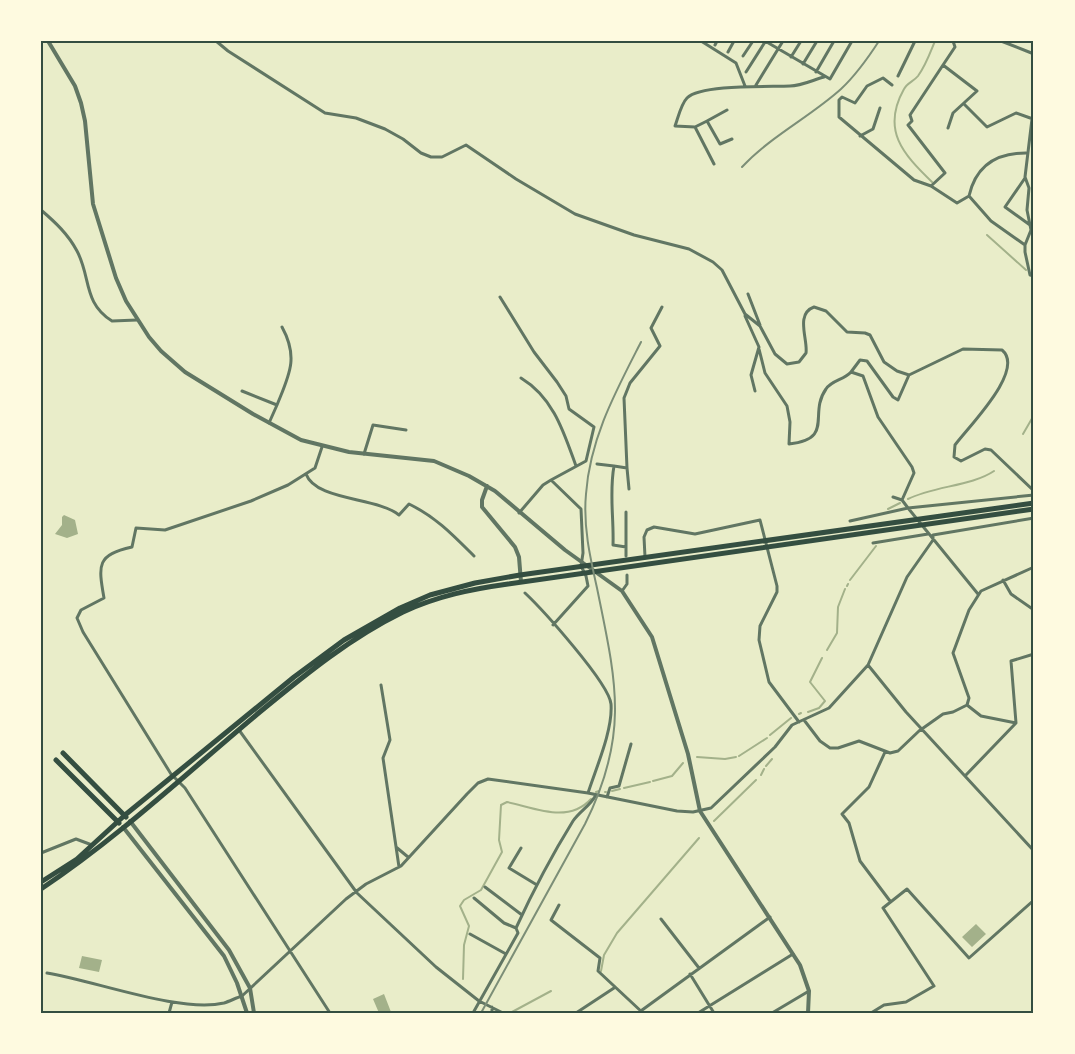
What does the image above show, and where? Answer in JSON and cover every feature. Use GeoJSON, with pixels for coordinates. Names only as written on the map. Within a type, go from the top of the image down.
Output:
{"type":"FeatureCollection","features":[{"type":"Feature","properties":{"kind":"highway"},"geometry":{"type":"LineString","coordinates":[[41,882],[77,859],[125,815],[326,652],[375,622],[430,596],[475,583],[520,575],[574,569],[629,558],[644,558],[1033,506]]}},
{"type":"Feature","properties":{"kind":"highway"},"geometry":{"type":"LineString","coordinates":[[41,889],[130,821],[318,665],[359,636],[388,620],[450,595],[521,582],[870,532],[1033,506]]}},
{"type":"Feature","properties":{"kind":"highway"},"geometry":{"type":"LineString","coordinates":[[63,753],[130,821]]}},
{"type":"Feature","properties":{"kind":"highway"},"geometry":{"type":"LineString","coordinates":[[56,760],[122,827]]}},
{"type":"Feature","properties":{"kind":"street"},"geometry":{"type":"LineString","coordinates":[[48,41],[75,86],[81,103],[85,121],[93,204],[116,278],[136,320],[161,352],[185,372],[269,423],[301,440],[322,447],[364,454],[434,461],[487,486],[622,592],[652,637],[688,754],[700,811],[770,917],[807,980],[809,991],[808,1013]]}},
{"type":"Feature","properties":{"kind":"street"},"geometry":{"type":"LineString","coordinates":[[216,41],[228,51],[325,113],[356,118],[385,129],[403,139],[421,153],[431,157],[442,157],[466,146],[516,179],[575,214],[634,235],[689,249],[703,256],[722,270],[745,314],[759,349],[765,373],[787,406],[790,422],[789,444],[807,441],[814,436],[825,390],[831,384],[847,377],[860,360],[867,361],[893,397],[898,400],[909,375]]}},
{"type":"Feature","properties":{"kind":"street"},"geometry":{"type":"LineString","coordinates":[[701,41],[736,63],[745,87]]}},
{"type":"Feature","properties":{"kind":"street"},"geometry":{"type":"LineString","coordinates":[[715,45],[717,41]]}},
{"type":"Feature","properties":{"kind":"street"},"geometry":{"type":"LineString","coordinates":[[728,52],[734,41]]}},
{"type":"Feature","properties":{"kind":"street"},"geometry":{"type":"LineString","coordinates":[[744,56],[753,41]]}},
{"type":"Feature","properties":{"kind":"street"},"geometry":{"type":"LineString","coordinates":[[746,72],[765,41],[830,79],[852,41]]}},
{"type":"Feature","properties":{"kind":"street"},"geometry":{"type":"LineString","coordinates":[[755,85],[783,41]]}},
{"type":"Feature","properties":{"kind":"street"},"geometry":{"type":"LineString","coordinates":[[791,57],[800,41]]}},
{"type":"Feature","properties":{"kind":"street"},"geometry":{"type":"LineString","coordinates":[[803,64],[818,41]]}},
{"type":"Feature","properties":{"kind":"street"},"geometry":{"type":"LineString","coordinates":[[816,72],[834,41]]}},
{"type":"Feature","properties":{"kind":"street"},"geometry":{"type":"LineString","coordinates":[[898,76],[915,41]]}},
{"type":"Feature","properties":{"kind":"street"},"geometry":{"type":"LineString","coordinates":[[931,186],[945,173],[908,125],[912,121],[910,115],[955,47],[954,41]]}},
{"type":"Feature","properties":{"kind":"street"},"geometry":{"type":"LineString","coordinates":[[1001,41],[1034,54]]}},
{"type":"Feature","properties":{"kind":"street"},"geometry":{"type":"LineString","coordinates":[[943,66],[977,91],[953,113],[948,128]]}},
{"type":"Feature","properties":{"kind":"street"},"geometry":{"type":"LineString","coordinates":[[727,110],[695,127],[675,126],[686,99],[696,94],[755,85],[790,86],[824,77]]}},
{"type":"Feature","properties":{"kind":"street"},"geometry":{"type":"LineString","coordinates":[[892,85],[883,78],[867,86],[855,103],[842,97],[839,100],[839,117],[914,180],[931,186],[957,203],[969,196],[977,175],[989,163],[1004,154],[1026,153]]}},
{"type":"Feature","properties":{"kind":"street"},"geometry":{"type":"LineString","coordinates":[[964,104],[987,126],[1016,113],[1033,119],[1026,153],[1025,178],[1029,188],[1027,210],[1031,230],[1025,244],[1027,267],[1030,275],[1034,276]]}},
{"type":"Feature","properties":{"kind":"street"},"geometry":{"type":"LineString","coordinates":[[860,136],[874,129],[880,108]]}},
{"type":"Feature","properties":{"kind":"street"},"geometry":{"type":"LineString","coordinates":[[707,121],[720,144],[732,138]]}},
{"type":"Feature","properties":{"kind":"street"},"geometry":{"type":"LineString","coordinates":[[695,127],[714,164]]}},
{"type":"Feature","properties":{"kind":"street"},"geometry":{"type":"LineString","coordinates":[[1025,178],[1005,207],[1030,225]]}},
{"type":"Feature","properties":{"kind":"street"},"geometry":{"type":"LineString","coordinates":[[969,196],[991,221],[1025,244]]}},
{"type":"Feature","properties":{"kind":"street"},"geometry":{"type":"LineString","coordinates":[[41,210],[60,227],[77,252],[91,299],[97,309],[112,321],[136,320]]}},
{"type":"Feature","properties":{"kind":"street"},"geometry":{"type":"LineString","coordinates":[[748,294],[760,326],[779,359],[787,364],[802,360],[806,353],[804,316],[810,308],[819,307],[826,311],[847,332],[870,335],[884,362],[897,372],[909,375],[963,349],[1002,350],[1007,354],[1009,366],[1003,383],[955,445],[953,453],[954,457],[961,461],[985,449],[991,450],[1034,493]]}},
{"type":"Feature","properties":{"kind":"street"},"geometry":{"type":"LineString","coordinates":[[500,297],[534,352],[558,382],[566,396],[569,409],[594,427],[586,461],[543,485],[519,513]]}},
{"type":"Feature","properties":{"kind":"street"},"geometry":{"type":"LineString","coordinates":[[629,489],[624,398],[630,383],[660,346],[651,328],[662,307]]}},
{"type":"Feature","properties":{"kind":"street"},"geometry":{"type":"LineString","coordinates":[[745,314],[760,326]]}},
{"type":"Feature","properties":{"kind":"street"},"geometry":{"type":"LineString","coordinates":[[269,423],[287,379],[292,357],[282,328]]}},
{"type":"Feature","properties":{"kind":"street"},"geometry":{"type":"LineString","coordinates":[[755,391],[751,375],[759,349]]}},
{"type":"Feature","properties":{"kind":"street"},"geometry":{"type":"LineString","coordinates":[[851,372],[857,372],[864,379],[878,418],[913,469],[913,476],[902,500]]}},
{"type":"Feature","properties":{"kind":"street"},"geometry":{"type":"LineString","coordinates":[[521,378],[536,388],[554,412],[576,466]]}},
{"type":"Feature","properties":{"kind":"street"},"geometry":{"type":"LineString","coordinates":[[242,391],[277,405]]}},
{"type":"Feature","properties":{"kind":"street"},"geometry":{"type":"LineString","coordinates":[[364,454],[373,425],[406,430]]}},
{"type":"Feature","properties":{"kind":"street"},"geometry":{"type":"LineString","coordinates":[[322,447],[315,468],[280,489],[230,510],[165,530],[136,528],[132,547],[111,552],[104,559],[101,580],[104,598],[81,610],[78,618],[83,632],[173,777],[185,788],[330,1013]]}},
{"type":"Feature","properties":{"kind":"street"},"geometry":{"type":"LineString","coordinates":[[597,464],[627,468]]}},
{"type":"Feature","properties":{"kind":"street"},"geometry":{"type":"LineString","coordinates":[[614,466],[610,491],[614,524],[613,545],[626,547]]}},
{"type":"Feature","properties":{"kind":"street"},"geometry":{"type":"LineString","coordinates":[[306,474],[312,484],[325,490],[344,497],[370,502],[399,515],[409,504],[422,510],[435,518],[474,556]]}},
{"type":"Feature","properties":{"kind":"street"},"geometry":{"type":"LineString","coordinates":[[551,480],[581,509],[584,553],[580,560],[588,586],[553,625]]}},
{"type":"Feature","properties":{"kind":"street"},"geometry":{"type":"LineString","coordinates":[[487,486],[482,500],[482,507],[515,547],[519,556],[521,582]]}},
{"type":"Feature","properties":{"kind":"street"},"geometry":{"type":"LineString","coordinates":[[850,521],[908,508],[1034,493]]}},
{"type":"Feature","properties":{"kind":"street"},"geometry":{"type":"LineString","coordinates":[[893,497],[902,500],[978,594]]}},
{"type":"Feature","properties":{"kind":"street"},"geometry":{"type":"LineString","coordinates":[[626,512],[626,547],[629,558]]}},
{"type":"Feature","properties":{"kind":"street"},"geometry":{"type":"LineString","coordinates":[[47,972],[172,1002],[209,1005],[225,1003],[242,996],[346,899],[357,893],[366,884],[399,867],[478,783],[488,779],[588,793],[676,812],[700,811],[711,808],[775,747],[792,725],[829,708],[868,665],[907,577],[934,540],[933,535],[935,533],[1034,518]]}},
{"type":"Feature","properties":{"kind":"street"},"geometry":{"type":"LineString","coordinates":[[858,528],[861,519]]}},
{"type":"Feature","properties":{"kind":"street"},"geometry":{"type":"LineString","coordinates":[[644,558],[644,536],[646,530],[654,527],[695,534],[760,520],[773,562],[777,592],[760,626],[759,640],[769,682],[799,722]]}},
{"type":"Feature","properties":{"kind":"street"},"geometry":{"type":"LineString","coordinates":[[873,543],[929,534]]}},
{"type":"Feature","properties":{"kind":"street"},"geometry":{"type":"LineString","coordinates":[[804,720],[820,740],[830,748],[838,748],[859,741],[885,752],[898,751],[943,714],[953,712],[967,705],[969,698],[953,653],[961,628],[978,594],[1003,580],[1034,567]]}},
{"type":"Feature","properties":{"kind":"street"},"geometry":{"type":"LineString","coordinates":[[622,592],[627,584],[627,575]]}},
{"type":"Feature","properties":{"kind":"street"},"geometry":{"type":"LineString","coordinates":[[1003,580],[1011,594],[1034,610]]}},
{"type":"Feature","properties":{"kind":"street"},"geometry":{"type":"LineString","coordinates":[[525,593],[606,687],[610,699],[610,717],[588,793]]}},
{"type":"Feature","properties":{"kind":"street"},"geometry":{"type":"LineString","coordinates":[[965,776],[1016,723],[1011,661],[1034,654]]}},
{"type":"Feature","properties":{"kind":"street"},"geometry":{"type":"LineString","coordinates":[[868,665],[922,730],[1034,851]]}},
{"type":"Feature","properties":{"kind":"street"},"geometry":{"type":"LineString","coordinates":[[381,685],[390,740],[383,758],[399,867]]}},
{"type":"Feature","properties":{"kind":"street"},"geometry":{"type":"LineString","coordinates":[[967,705],[988,719],[1016,723]]}},
{"type":"Feature","properties":{"kind":"street"},"geometry":{"type":"LineString","coordinates":[[239,730],[357,893],[436,968],[480,1001],[503,1013]]}},
{"type":"Feature","properties":{"kind":"street"},"geometry":{"type":"LineString","coordinates":[[607,797],[610,788],[619,786],[631,744]]}},
{"type":"Feature","properties":{"kind":"street"},"geometry":{"type":"LineString","coordinates":[[885,752],[869,787],[842,814],[849,823],[860,861],[890,901]]}},
{"type":"Feature","properties":{"kind":"street"},"geometry":{"type":"LineString","coordinates":[[472,1013],[518,933],[516,928],[522,915],[576,816],[592,804],[596,795]]}},
{"type":"Feature","properties":{"kind":"street"},"geometry":{"type":"LineString","coordinates":[[130,821],[229,950],[250,988],[254,1013]]}},
{"type":"Feature","properties":{"kind":"street"},"geometry":{"type":"LineString","coordinates":[[122,827],[224,956],[242,996],[247,1013]]}},
{"type":"Feature","properties":{"kind":"street"},"geometry":{"type":"LineString","coordinates":[[41,853],[76,839],[92,845]]}},
{"type":"Feature","properties":{"kind":"street"},"geometry":{"type":"LineString","coordinates":[[395,847],[409,858]]}},
{"type":"Feature","properties":{"kind":"street"},"geometry":{"type":"LineString","coordinates":[[522,848],[509,868],[537,886]]}},
{"type":"Feature","properties":{"kind":"street"},"geometry":{"type":"LineString","coordinates":[[485,887],[522,915]]}},
{"type":"Feature","properties":{"kind":"street"},"geometry":{"type":"LineString","coordinates":[[871,1013],[884,1005],[906,1002],[934,986],[883,908],[907,889],[968,958],[1034,900]]}},
{"type":"Feature","properties":{"kind":"street"},"geometry":{"type":"LineString","coordinates":[[474,898],[504,923],[516,928]]}},
{"type":"Feature","properties":{"kind":"street"},"geometry":{"type":"LineString","coordinates":[[559,905],[551,920],[600,958],[598,970],[614,988],[641,1012],[690,974],[770,917]]}},
{"type":"Feature","properties":{"kind":"street"},"geometry":{"type":"LineString","coordinates":[[661,919],[699,968]]}},
{"type":"Feature","properties":{"kind":"street"},"geometry":{"type":"LineString","coordinates":[[470,934],[506,954]]}},
{"type":"Feature","properties":{"kind":"street"},"geometry":{"type":"LineString","coordinates":[[698,1013],[793,954]]}},
{"type":"Feature","properties":{"kind":"street"},"geometry":{"type":"LineString","coordinates":[[690,974],[714,1013]]}},
{"type":"Feature","properties":{"kind":"street"},"geometry":{"type":"LineString","coordinates":[[576,1013],[614,988]]}},
{"type":"Feature","properties":{"kind":"street"},"geometry":{"type":"LineString","coordinates":[[772,1013],[809,991]]}},
{"type":"Feature","properties":{"kind":"street"},"geometry":{"type":"LineString","coordinates":[[170,1013],[172,1002]]}},
{"type":"Feature","properties":{"kind":"street"},"geometry":{"type":"LineString","coordinates":[[492,1007],[492,1013]]}},
{"type":"Feature","properties":{"kind":"shaded area"},"geometry":{"type":"Polygon","coordinates":[[[64,515],[75,520],[78,534],[67,538],[55,534],[62,525],[62,517],[64,515]]]}},
{"type":"Feature","properties":{"kind":"shaded area"},"geometry":{"type":"Polygon","coordinates":[[[976,924],[986,934],[972,947],[962,937],[976,924]]]}},
{"type":"Feature","properties":{"kind":"shaded area"},"geometry":{"type":"Polygon","coordinates":[[[82,956],[102,960],[99,972],[79,968],[82,956]]]}},
{"type":"Feature","properties":{"kind":"shaded area"},"geometry":{"type":"Polygon","coordinates":[[[384,994],[390,1013],[379,1013],[373,999],[384,994]]]}},
{"type":"Feature","properties":{"kind":"waterway"},"geometry":{"type":"LineString","coordinates":[[932,182],[904,151],[895,129],[895,117],[897,104],[904,89],[921,72],[935,41]]}},
{"type":"Feature","properties":{"kind":"waterway"},"geometry":{"type":"LineString","coordinates":[[987,235],[1026,270]]}},
{"type":"Feature","properties":{"kind":"waterway"},"geometry":{"type":"LineString","coordinates":[[1023,434],[1034,415]]}},
{"type":"Feature","properties":{"kind":"waterway"},"geometry":{"type":"LineString","coordinates":[[908,499],[929,491],[975,480],[994,471]]}},
{"type":"Feature","properties":{"kind":"waterway"},"geometry":{"type":"LineString","coordinates":[[888,509],[900,503]]}},
{"type":"Feature","properties":{"kind":"waterway"},"geometry":{"type":"LineString","coordinates":[[850,580],[876,546]]}},
{"type":"Feature","properties":{"kind":"waterway"},"geometry":{"type":"LineString","coordinates":[[827,650],[837,633],[838,607],[845,589]]}},
{"type":"Feature","properties":{"kind":"waterway"},"geometry":{"type":"LineString","coordinates":[[808,712],[819,708],[825,701],[810,682],[822,658]]}},
{"type":"Feature","properties":{"kind":"waterway"},"geometry":{"type":"LineString","coordinates":[[770,735],[791,718]]}},
{"type":"Feature","properties":{"kind":"waterway"},"geometry":{"type":"LineString","coordinates":[[739,756],[767,738]]}},
{"type":"Feature","properties":{"kind":"waterway"},"geometry":{"type":"LineString","coordinates":[[697,757],[725,759],[736,757]]}},
{"type":"Feature","properties":{"kind":"waterway"},"geometry":{"type":"LineString","coordinates":[[766,766],[772,759]]}},
{"type":"Feature","properties":{"kind":"waterway"},"geometry":{"type":"LineString","coordinates":[[653,781],[672,776],[683,763]]}},
{"type":"Feature","properties":{"kind":"waterway"},"geometry":{"type":"LineString","coordinates":[[761,775],[764,769]]}},
{"type":"Feature","properties":{"kind":"waterway"},"geometry":{"type":"LineString","coordinates":[[714,821],[756,780]]}},
{"type":"Feature","properties":{"kind":"waterway"},"geometry":{"type":"LineString","coordinates":[[624,788],[650,782]]}},
{"type":"Feature","properties":{"kind":"waterway"},"geometry":{"type":"LineString","coordinates":[[612,791],[620,789]]}},
{"type":"Feature","properties":{"kind":"waterway"},"geometry":{"type":"LineString","coordinates":[[463,979],[464,945],[469,926],[460,906],[464,900],[481,890],[502,852],[499,840],[501,805],[507,802],[562,813],[582,807],[591,799]]}},
{"type":"Feature","properties":{"kind":"waterway"},"geometry":{"type":"LineString","coordinates":[[601,971],[604,955],[617,933],[699,838]]}},
{"type":"Feature","properties":{"kind":"waterway"},"geometry":{"type":"LineString","coordinates":[[512,1012],[551,991]]}},
{"type":"Feature","properties":{"kind":"railway"},"geometry":{"type":"LineString","coordinates":[[742,167],[765,146],[817,109],[841,89],[852,78],[879,41]]}},
{"type":"Feature","properties":{"kind":"railway"},"geometry":{"type":"LineString","coordinates":[[481,1013],[585,824],[599,792],[609,762],[614,734],[613,680],[604,621],[588,541],[585,506],[588,473],[599,434],[614,397],[641,342]]}}]}
